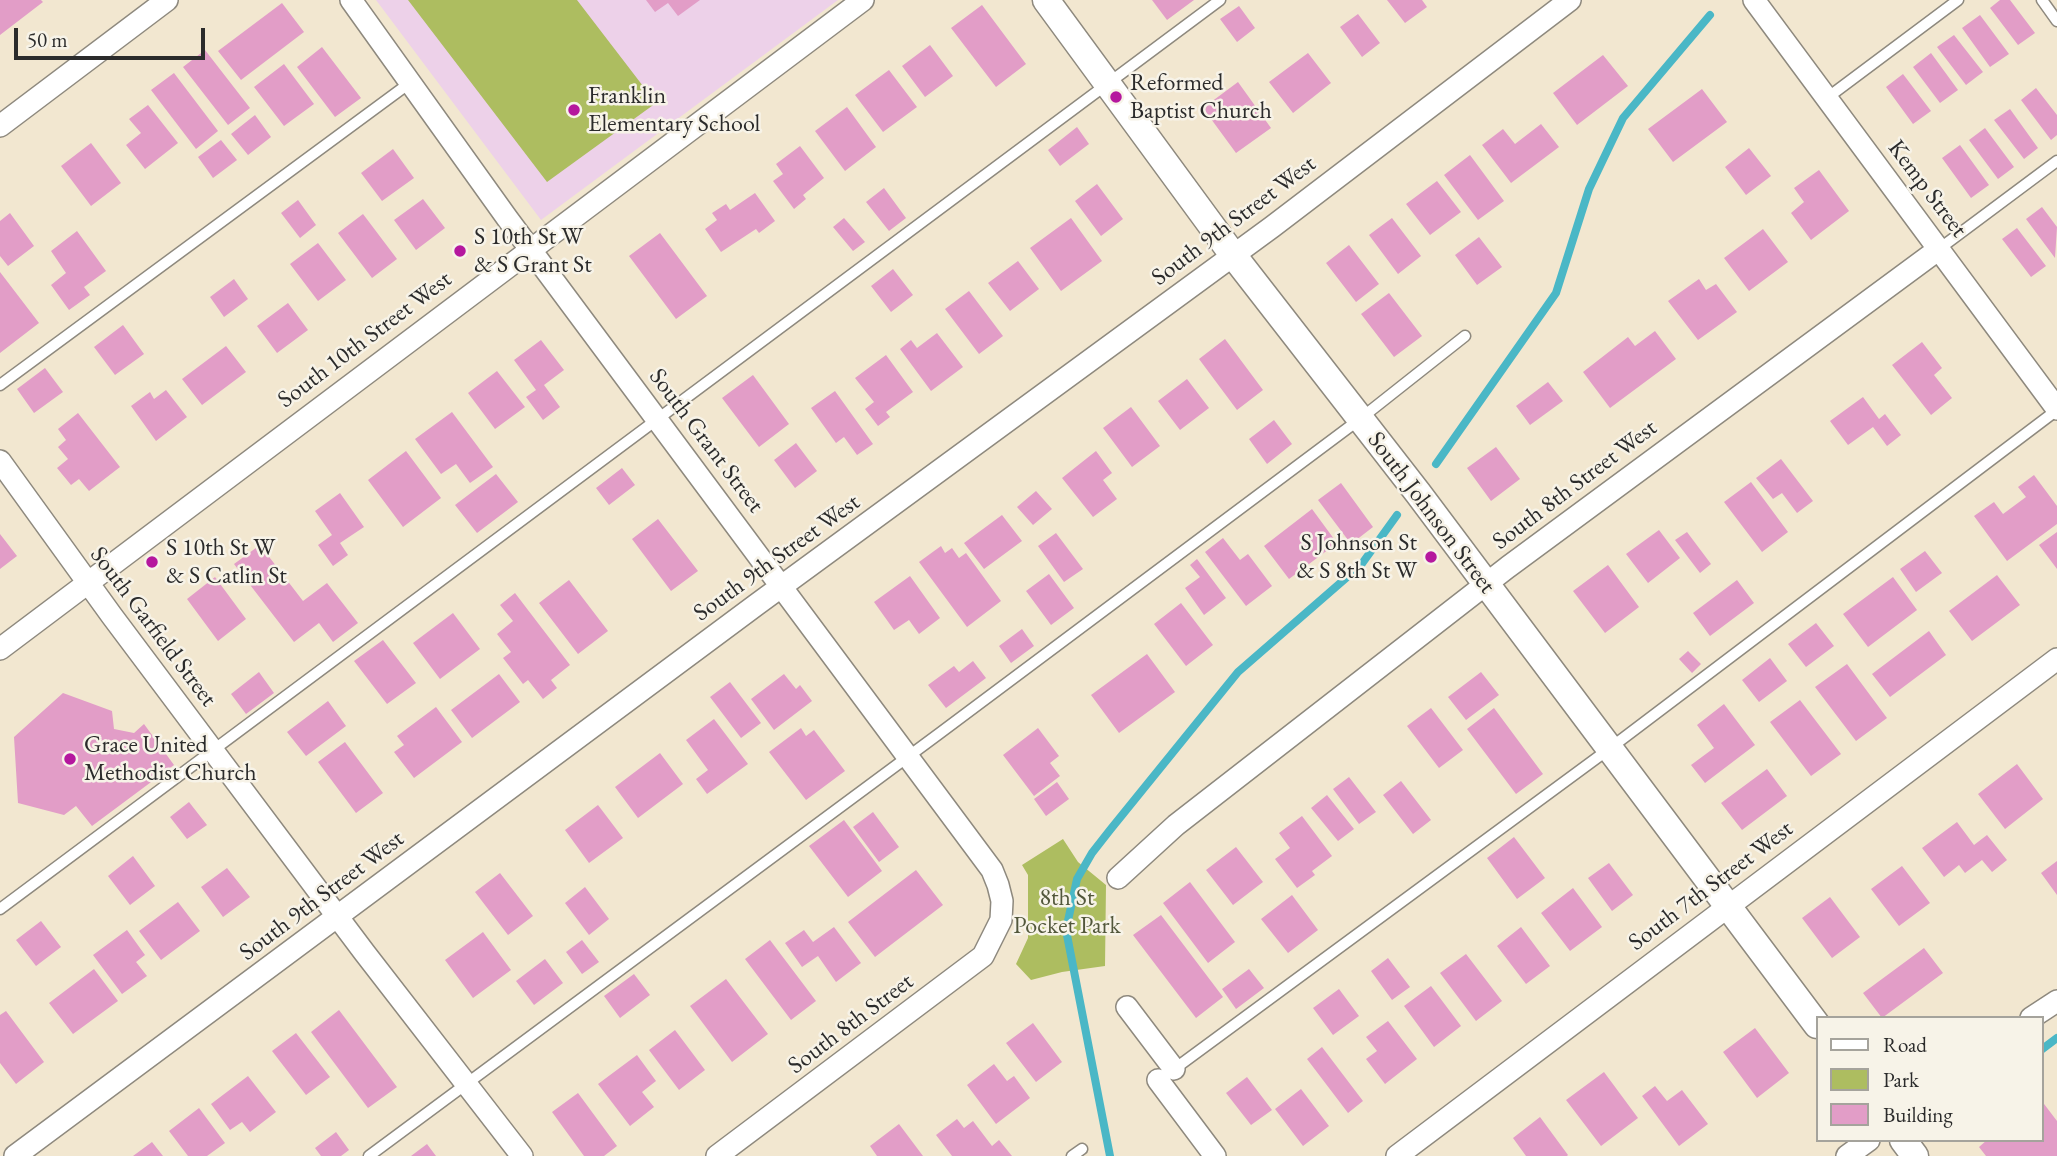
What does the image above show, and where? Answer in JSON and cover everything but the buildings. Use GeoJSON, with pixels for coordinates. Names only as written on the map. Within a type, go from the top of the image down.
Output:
{"type":"FeatureCollection","features":[{"type":"Feature","properties":{"kind":"street"},"geometry":{"type":"LineString","coordinates":[[0,126],[167,0]]}},
{"type":"Feature","properties":{"kind":"street","name":"South Grant Street"},"geometry":{"type":"LineString","coordinates":[[351,0],[530,249],[992,870],[1002,901],[1001,920]]}},
{"type":"Feature","properties":{"kind":"street","name":"South 10th Street West"},"geometry":{"type":"LineString","coordinates":[[0,649],[863,0]]}},
{"type":"Feature","properties":{"kind":"street","name":"South Johnson Street"},"geometry":{"type":"LineString","coordinates":[[1046,0],[1233,255],[1486,584],[1815,1022]]}},
{"type":"Feature","properties":{"kind":"street","name":"South 9th Street West"},"geometry":{"type":"LineString","coordinates":[[15,1156],[782,586],[1233,255],[1570,0]]}},
{"type":"Feature","properties":{"kind":"street","name":"Kemp Street"},"geometry":{"type":"LineString","coordinates":[[1754,0],[2057,410]]}},
{"type":"Feature","properties":{"kind":"street","name":"South 8th Street West"},"geometry":{"type":"LineString","coordinates":[[1118,878],[1176,825],[1486,584],[1939,248]]}},
{"type":"Feature","properties":{"kind":"street","name":"South Garfield Street"},"geometry":{"type":"LineString","coordinates":[[0,461],[213,750],[522,1156]]}},
{"type":"Feature","properties":{"kind":"street","name":"South 7th Street West"},"geometry":{"type":"LineString","coordinates":[[1397,1156],[2057,659]]}},
{"type":"Feature","properties":{"kind":"street","name":"South 8th Street"},"geometry":{"type":"LineString","coordinates":[[717,1156],[973,965],[983,956],[1001,920]]}},
{"type":"Feature","properties":{"kind":"street"},"geometry":{"type":"LineString","coordinates":[[2034,1016],[2057,1001]]}},
{"type":"Feature","properties":{"kind":"street"},"geometry":{"type":"LineString","coordinates":[[1127,1007],[1215,1156]]}},
{"type":"Feature","properties":{"kind":"street"},"geometry":{"type":"LineString","coordinates":[[1847,1156],[1866,1142]]}},
{"type":"Feature","properties":{"kind":"lane"},"geometry":{"type":"LineString","coordinates":[[0,909],[1220,0]]}},
{"type":"Feature","properties":{"kind":"lane"},"geometry":{"type":"LineString","coordinates":[[1827,98],[1958,0]]}},
{"type":"Feature","properties":{"kind":"lane"},"geometry":{"type":"LineString","coordinates":[[2042,0],[2057,21]]}},
{"type":"Feature","properties":{"kind":"lane"},"geometry":{"type":"LineString","coordinates":[[0,385],[411,82]]}},
{"type":"Feature","properties":{"kind":"lane"},"geometry":{"type":"LineString","coordinates":[[1939,248],[2057,161]]}},
{"type":"Feature","properties":{"kind":"lane"},"geometry":{"type":"LineString","coordinates":[[369,1156],[1360,419],[1465,336]]}},
{"type":"Feature","properties":{"kind":"lane"},"geometry":{"type":"LineString","coordinates":[[1166,1075],[1609,749],[2057,410]]}},
{"type":"Feature","properties":{"kind":"shaded area","name":"Franklin Elementary School"},"geometry":{"type":"Polygon","coordinates":[[[376,0],[838,0],[541,220],[376,0]]]}},
{"type":"Feature","properties":{"kind":"green space"},"geometry":{"type":"Polygon","coordinates":[[[408,0],[577,0],[656,103],[547,182],[408,0]]]}},
{"type":"Feature","properties":{"kind":"green space","name":"8th St Pocket Park"},"geometry":{"type":"Polygon","coordinates":[[[1063,839],[1078,862],[1106,885],[1105,966],[1031,980],[1016,964],[1028,938],[1028,875],[1022,865],[1063,839]]]}},
{"type":"Feature","properties":{"kind":"waterway"},"geometry":{"type":"LineString","coordinates":[[1436,464],[1556,293],[1589,189],[1623,118],[1710,15]]}},
{"type":"Feature","properties":{"kind":"waterway"},"geometry":{"type":"LineString","coordinates":[[1110,1156],[1066,930],[1077,879],[1092,853],[1238,672],[1361,565],[1397,515]]}},
{"type":"Feature","properties":{"kind":"waterway"},"geometry":{"type":"LineString","coordinates":[[2043,1048],[2057,1038]]}},
{"type":"Feature","properties":{"kind":"place","name":"Reformed Baptist Church"},"geometry":{"type":"Point","coordinates":[1116,97]}},
{"type":"Feature","properties":{"kind":"place","name":"Franklin Elementary School"},"geometry":{"type":"Point","coordinates":[574,110]}},
{"type":"Feature","properties":{"kind":"place","name":"S 10th St W & S Grant St"},"geometry":{"type":"Point","coordinates":[460,251]}},
{"type":"Feature","properties":{"kind":"place","name":"S Johnson St & S 8th St W"},"geometry":{"type":"Point","coordinates":[1431,557]}},
{"type":"Feature","properties":{"kind":"place","name":"S 10th St W & S Catlin St"},"geometry":{"type":"Point","coordinates":[152,562]}},
{"type":"Feature","properties":{"kind":"place","name":"Grace United Methodist Church"},"geometry":{"type":"Point","coordinates":[70,759]}}]}
